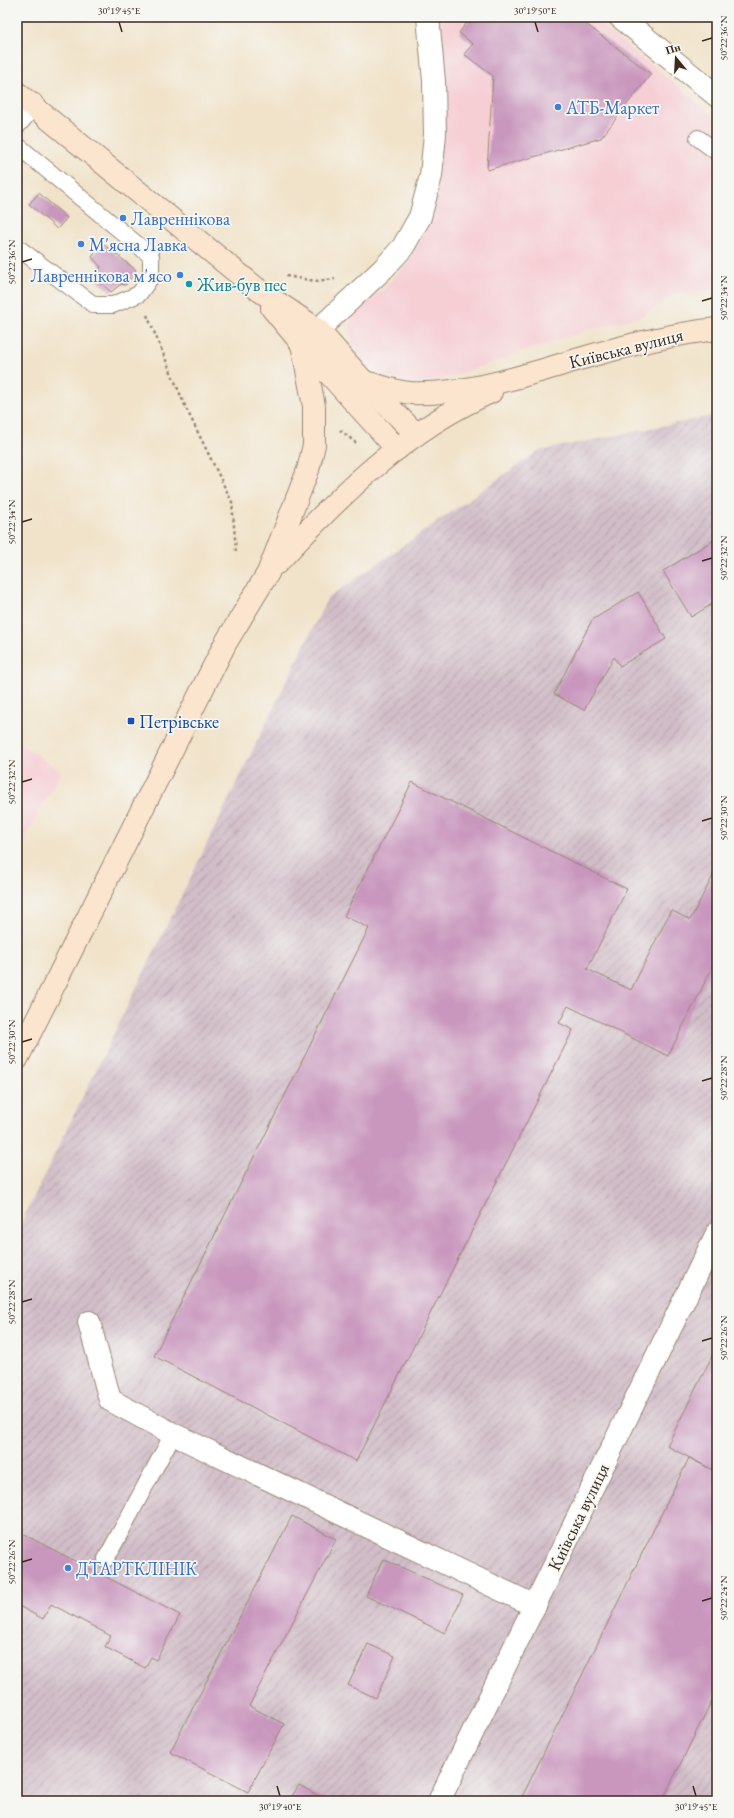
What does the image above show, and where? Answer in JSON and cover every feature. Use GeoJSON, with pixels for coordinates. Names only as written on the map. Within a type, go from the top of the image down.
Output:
{"type":"FeatureCollection","features":[{"type":"Feature","properties":{"kind":"main road"},"geometry":{"type":"LineString","coordinates":[[24,99],[256,288],[310,337],[364,382],[416,434]]}},
{"type":"Feature","properties":{"kind":"main road","name":"Київська вулиця"},"geometry":{"type":"LineString","coordinates":[[535,373],[631,344],[676,334],[717,329]]}},
{"type":"Feature","properties":{"kind":"main road"},"geometry":{"type":"LineString","coordinates":[[310,337],[397,449]]}},
{"type":"Feature","properties":{"kind":"main road"},"geometry":{"type":"LineString","coordinates":[[17,1058],[225,644],[268,573],[308,470],[314,444],[314,406],[310,337]]}},
{"type":"Feature","properties":{"kind":"main road"},"geometry":{"type":"LineString","coordinates":[[364,382],[409,393],[431,393],[462,390],[535,373]]}},
{"type":"Feature","properties":{"kind":"main road"},"geometry":{"type":"LineString","coordinates":[[268,573],[317,520],[367,473],[416,434],[438,419],[478,398],[535,373]]}},
{"type":"Feature","properties":{"kind":"street"},"geometry":{"type":"LineString","coordinates":[[310,337],[383,269],[403,247],[420,217],[431,176],[435,134],[434,81],[428,17]]}},
{"type":"Feature","properties":{"kind":"street"},"geometry":{"type":"LineString","coordinates":[[620,17],[717,96]]}},
{"type":"Feature","properties":{"kind":"street"},"geometry":{"type":"LineString","coordinates":[[17,122],[24,99]]}},
{"type":"Feature","properties":{"kind":"street","name":"Київська вулиця"},"geometry":{"type":"LineString","coordinates":[[439,1801],[717,1233]]}},
{"type":"Feature","properties":{"kind":"street"},"geometry":{"type":"LineString","coordinates":[[89,1322],[110,1400],[173,1434],[535,1606]]}},
{"type":"Feature","properties":{"kind":"lane"},"geometry":{"type":"LineString","coordinates":[[698,138],[717,152]]}},
{"type":"Feature","properties":{"kind":"lane"},"geometry":{"type":"LineString","coordinates":[[17,145],[151,256],[151,277],[139,294],[113,305],[94,305],[17,247]]}},
{"type":"Feature","properties":{"kind":"lane"},"geometry":{"type":"LineString","coordinates":[[106,1559],[173,1434]]}},
{"type":"Feature","properties":{"kind":"path"},"geometry":{"type":"LineString","coordinates":[[280,274],[315,281],[340,278]]}},
{"type":"Feature","properties":{"kind":"path"},"geometry":{"type":"LineString","coordinates":[[139,294],[186,408],[232,502],[236,551]]}},
{"type":"Feature","properties":{"kind":"path"},"geometry":{"type":"LineString","coordinates":[[336,427],[359,446]]}},
{"type":"Feature","properties":{"kind":"shaded area"},"geometry":{"type":"Polygon","coordinates":[[[435,17],[591,17],[689,95],[717,120],[717,289],[674,294],[645,315],[578,333],[450,377],[423,383],[397,380],[375,372],[360,359],[352,344],[350,324],[358,308],[384,289],[406,264],[426,230],[438,188],[435,17]]]}},
{"type":"Feature","properties":{"kind":"shaded area"},"geometry":{"type":"Polygon","coordinates":[[[717,415],[717,1801],[17,1801],[17,1231],[327,599],[538,451],[717,415]]]}},
{"type":"Feature","properties":{"kind":"shaded area"},"geometry":{"type":"Polygon","coordinates":[[[17,741],[61,772],[17,852],[17,741]]]}},
{"type":"Feature","properties":{"kind":"building","name":"АТБ-Маркет"},"geometry":{"type":"Polygon","coordinates":[[[471,17],[577,17],[651,74],[601,138],[487,170],[493,76],[464,54],[473,44],[459,33],[471,17]]]}},
{"type":"Feature","properties":{"kind":"building"},"geometry":{"type":"Polygon","coordinates":[[[39,193],[67,218],[57,229],[29,204],[39,193]]]}},
{"type":"Feature","properties":{"kind":"building"},"geometry":{"type":"Polygon","coordinates":[[[102,243],[136,270],[126,285],[121,284],[111,292],[94,277],[101,267],[92,257],[102,243]]]}},
{"type":"Feature","properties":{"kind":"building"},"geometry":{"type":"Polygon","coordinates":[[[717,538],[717,601],[691,617],[663,571],[717,538]]]}},
{"type":"Feature","properties":{"kind":"building"},"geometry":{"type":"Polygon","coordinates":[[[638,592],[666,639],[620,666],[614,657],[584,710],[554,694],[592,620],[638,592]]]}},
{"type":"Feature","properties":{"kind":"building"},"geometry":{"type":"Polygon","coordinates":[[[412,782],[627,889],[587,969],[631,990],[671,910],[690,920],[717,868],[717,958],[668,1056],[568,1006],[559,1023],[573,1030],[356,1461],[154,1356],[369,928],[344,916],[412,782]]]}},
{"type":"Feature","properties":{"kind":"building"},"geometry":{"type":"Polygon","coordinates":[[[717,1346],[717,1690],[662,1801],[520,1801],[689,1458],[715,1471],[667,1446],[717,1346]]]}},
{"type":"Feature","properties":{"kind":"building"},"geometry":{"type":"Polygon","coordinates":[[[292,1516],[336,1539],[249,1706],[284,1724],[248,1792],[170,1752],[292,1516]]]}},
{"type":"Feature","properties":{"kind":"building"},"geometry":{"type":"Polygon","coordinates":[[[17,1531],[180,1615],[156,1660],[151,1657],[145,1668],[105,1647],[111,1636],[51,1604],[43,1619],[17,1605],[17,1531]]]}},
{"type":"Feature","properties":{"kind":"building"},"geometry":{"type":"Polygon","coordinates":[[[383,1559],[463,1595],[445,1633],[366,1596],[383,1559]]]}},
{"type":"Feature","properties":{"kind":"building"},"geometry":{"type":"Polygon","coordinates":[[[368,1644],[395,1656],[376,1698],[348,1685],[368,1644]]]}},
{"type":"Feature","properties":{"kind":"building"},"geometry":{"type":"Polygon","coordinates":[[[299,1785],[328,1801],[289,1801],[299,1785]]]}},
{"type":"Feature","properties":{"kind":"place","name":"АТБ-Маркет"},"geometry":{"type":"Point","coordinates":[558,107]}},
{"type":"Feature","properties":{"kind":"place","name":"Лавреннікова"},"geometry":{"type":"Point","coordinates":[123,218]}},
{"type":"Feature","properties":{"kind":"place","name":"М'ясна Лавка"},"geometry":{"type":"Point","coordinates":[81,244]}},
{"type":"Feature","properties":{"kind":"place","name":"Лавреннікова м'ясо"},"geometry":{"type":"Point","coordinates":[180,275]}},
{"type":"Feature","properties":{"kind":"place","name":"Жив-був пес"},"geometry":{"type":"Point","coordinates":[189,284]}},
{"type":"Feature","properties":{"kind":"place","name":"Петрівське"},"geometry":{"type":"Point","coordinates":[131,721]}},
{"type":"Feature","properties":{"kind":"place","name":"ДТАРТКЛІНІК"},"geometry":{"type":"Point","coordinates":[68,1568]}}]}
